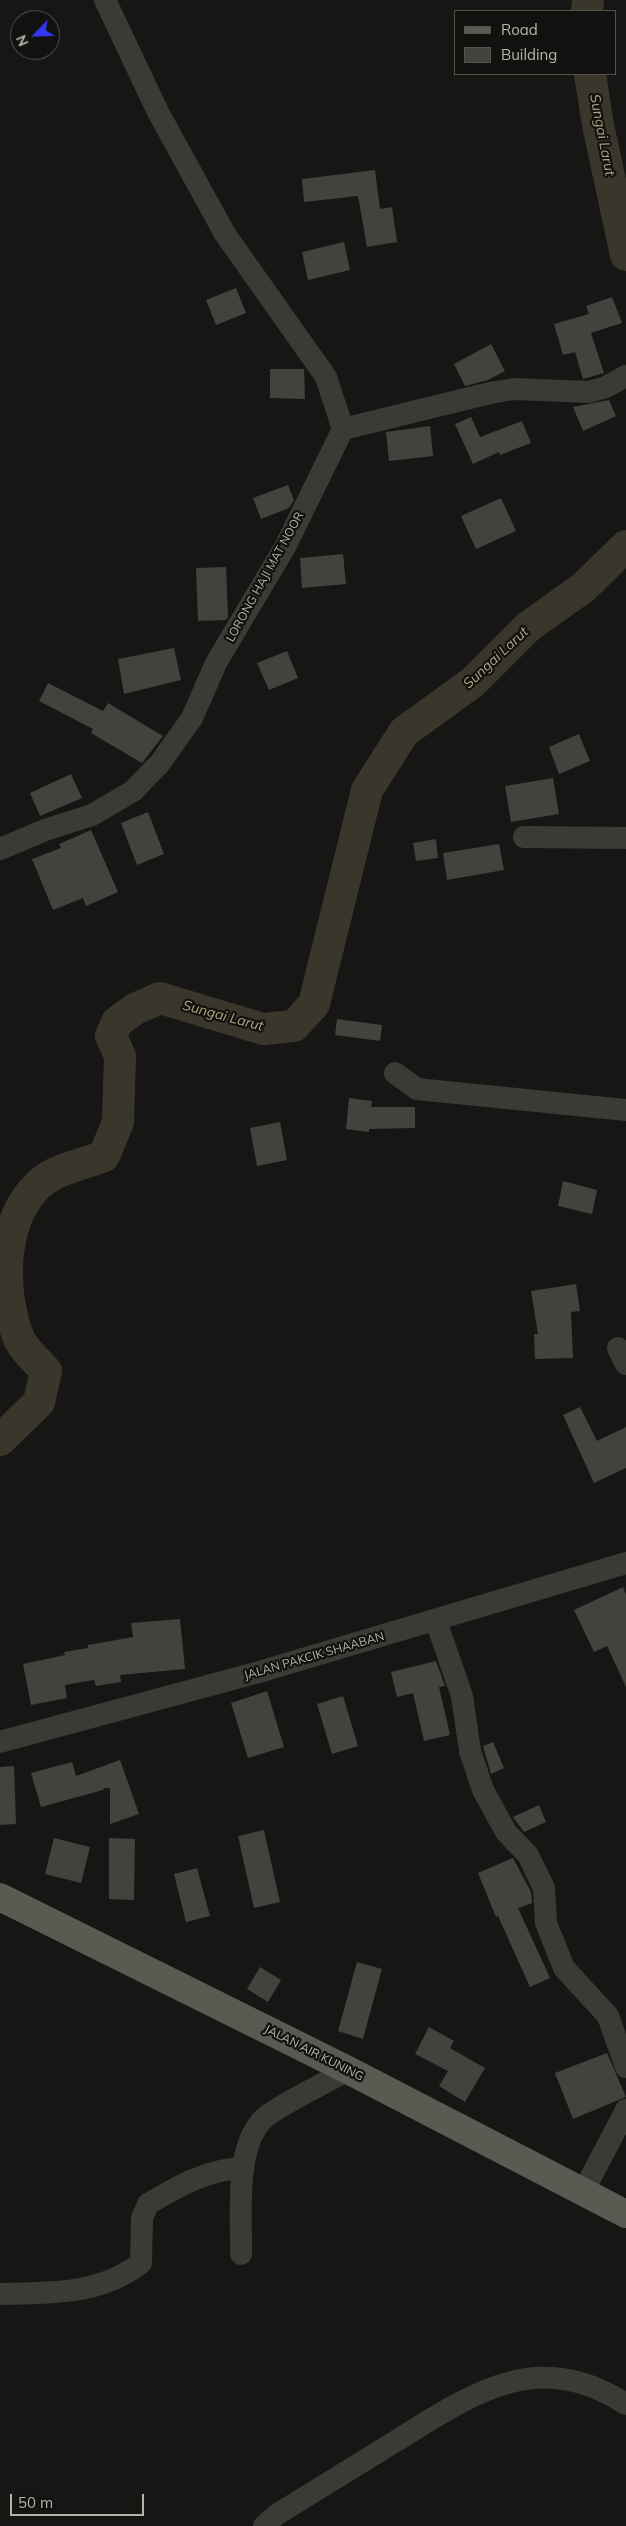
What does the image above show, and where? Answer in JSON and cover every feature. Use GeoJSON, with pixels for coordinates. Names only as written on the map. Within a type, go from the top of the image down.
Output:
{"type":"FeatureCollection","features":[{"type":"Feature","properties":{"kind":"main road","name":"JALAN AIR KUNING"},"geometry":{"type":"LineString","coordinates":[[0,1897],[348,2070],[626,2214]]}},
{"type":"Feature","properties":{"kind":"street"},"geometry":{"type":"LineString","coordinates":[[105,0],[158,112],[225,234],[326,377],[343,429],[490,393],[514,389],[589,392],[606,387],[626,376]]}},
{"type":"Feature","properties":{"kind":"street","name":"LORONG HAJI MAT NOOR"},"geometry":{"type":"LineString","coordinates":[[0,849],[45,830],[92,815],[133,790],[160,763],[192,718],[216,663],[285,547],[343,429]]}},
{"type":"Feature","properties":{"kind":"street"},"geometry":{"type":"LineString","coordinates":[[524,837],[626,838]]}},
{"type":"Feature","properties":{"kind":"street"},"geometry":{"type":"LineString","coordinates":[[395,1073],[417,1089],[626,1110]]}},
{"type":"Feature","properties":{"kind":"street","name":"JALAN PAKCIK SHAABAN"},"geometry":{"type":"LineString","coordinates":[[0,1742],[624,1570]]}},
{"type":"Feature","properties":{"kind":"street"},"geometry":{"type":"LineString","coordinates":[[436,1621],[462,1696],[470,1752],[483,1790],[506,1832],[528,1855],[544,1888],[546,1923],[564,1968],[608,2016],[626,2067]]}},
{"type":"Feature","properties":{"kind":"street"},"geometry":{"type":"LineString","coordinates":[[241,2254],[243,2168],[247,2147],[255,2128],[267,2116],[348,2070]]}},
{"type":"Feature","properties":{"kind":"street"},"geometry":{"type":"LineString","coordinates":[[583,2192],[626,2110]]}},
{"type":"Feature","properties":{"kind":"street"},"geometry":{"type":"LineString","coordinates":[[0,2294],[73,2292],[102,2284],[132,2270],[141,2262],[142,2218],[148,2204],[197,2178],[226,2169],[243,2168]]}},
{"type":"Feature","properties":{"kind":"street"},"geometry":{"type":"LineString","coordinates":[[264,2526],[276,2515],[459,2401],[504,2383],[534,2377],[575,2380],[610,2394],[626,2404]]}},
{"type":"Feature","properties":{"kind":"building"},"geometry":{"type":"Polygon","coordinates":[[[375,170],[380,209],[392,207],[397,242],[367,247],[358,196],[304,202],[302,179],[375,170]]]}},
{"type":"Feature","properties":{"kind":"building"},"geometry":{"type":"Polygon","coordinates":[[[344,242],[350,270],[308,280],[302,252],[344,242]]]}},
{"type":"Feature","properties":{"kind":"building"},"geometry":{"type":"Polygon","coordinates":[[[236,288],[246,313],[216,325],[206,300],[236,288]]]}},
{"type":"Feature","properties":{"kind":"building"},"geometry":{"type":"Polygon","coordinates":[[[612,297],[622,323],[591,333],[604,373],[583,379],[575,352],[563,355],[554,324],[589,314],[586,306],[612,297]]]}},
{"type":"Feature","properties":{"kind":"building"},"geometry":{"type":"Polygon","coordinates":[[[491,344],[505,371],[488,380],[465,386],[454,364],[491,344]]]}},
{"type":"Feature","properties":{"kind":"building"},"geometry":{"type":"Polygon","coordinates":[[[270,369],[304,369],[305,399],[270,398],[270,369]]]}},
{"type":"Feature","properties":{"kind":"building"},"geometry":{"type":"Polygon","coordinates":[[[609,400],[616,416],[583,431],[573,407],[609,400]]]}},
{"type":"Feature","properties":{"kind":"building"},"geometry":{"type":"Polygon","coordinates":[[[471,417],[480,437],[522,421],[531,443],[500,455],[499,452],[473,464],[455,424],[471,417]]]}},
{"type":"Feature","properties":{"kind":"building"},"geometry":{"type":"Polygon","coordinates":[[[430,426],[433,456],[389,461],[386,432],[430,426]]]}},
{"type":"Feature","properties":{"kind":"building"},"geometry":{"type":"Polygon","coordinates":[[[288,485],[294,500],[289,508],[261,519],[253,498],[288,485]]]}},
{"type":"Feature","properties":{"kind":"building"},"geometry":{"type":"Polygon","coordinates":[[[501,498],[516,531],[476,549],[461,516],[501,498]]]}},
{"type":"Feature","properties":{"kind":"building"},"geometry":{"type":"Polygon","coordinates":[[[343,554],[346,584],[302,588],[300,558],[343,554]]]}},
{"type":"Feature","properties":{"kind":"building"},"geometry":{"type":"Polygon","coordinates":[[[226,567],[228,617],[226,620],[198,621],[196,568],[226,567]]]}},
{"type":"Feature","properties":{"kind":"building"},"geometry":{"type":"Polygon","coordinates":[[[174,648],[181,680],[124,694],[118,659],[174,648]]]}},
{"type":"Feature","properties":{"kind":"building"},"geometry":{"type":"Polygon","coordinates":[[[287,651],[298,678],[269,690],[257,663],[287,651]]]}},
{"type":"Feature","properties":{"kind":"building"},"geometry":{"type":"Polygon","coordinates":[[[48,683],[103,711],[108,703],[163,736],[142,763],[91,733],[93,729],[39,701],[48,683]]]}},
{"type":"Feature","properties":{"kind":"building"},"geometry":{"type":"Polygon","coordinates":[[[579,734],[590,761],[559,774],[549,747],[579,734]]]}},
{"type":"Feature","properties":{"kind":"building"},"geometry":{"type":"Polygon","coordinates":[[[71,774],[82,798],[40,816],[30,793],[71,774]]]}},
{"type":"Feature","properties":{"kind":"building"},"geometry":{"type":"Polygon","coordinates":[[[553,778],[559,814],[511,822],[505,786],[553,778]]]}},
{"type":"Feature","properties":{"kind":"building"},"geometry":{"type":"Polygon","coordinates":[[[148,812],[164,854],[137,865],[121,823],[148,812]]]}},
{"type":"Feature","properties":{"kind":"building"},"geometry":{"type":"Polygon","coordinates":[[[91,830],[118,892],[86,906],[83,898],[53,910],[32,859],[61,848],[59,844],[91,830]]]}},
{"type":"Feature","properties":{"kind":"building"},"geometry":{"type":"Polygon","coordinates":[[[436,839],[438,858],[416,861],[413,843],[436,839]]]}},
{"type":"Feature","properties":{"kind":"building"},"geometry":{"type":"Polygon","coordinates":[[[499,844],[504,870],[447,880],[443,853],[499,844]]]}},
{"type":"Feature","properties":{"kind":"building"},"geometry":{"type":"Polygon","coordinates":[[[337,1019],[382,1025],[380,1041],[335,1035],[337,1019]]]}},
{"type":"Feature","properties":{"kind":"building"},"geometry":{"type":"Polygon","coordinates":[[[349,1098],[372,1101],[371,1107],[415,1107],[415,1128],[369,1129],[369,1132],[346,1129],[349,1098]]]}},
{"type":"Feature","properties":{"kind":"building"},"geometry":{"type":"Polygon","coordinates":[[[280,1122],[287,1160],[257,1166],[250,1128],[280,1122]]]}},
{"type":"Feature","properties":{"kind":"building"},"geometry":{"type":"Polygon","coordinates":[[[563,1181],[597,1190],[592,1214],[558,1206],[563,1181]]]}},
{"type":"Feature","properties":{"kind":"building"},"geometry":{"type":"Polygon","coordinates":[[[576,1284],[580,1311],[571,1312],[573,1358],[535,1359],[534,1334],[538,1334],[531,1291],[576,1284]]]}},
{"type":"Feature","properties":{"kind":"building"},"geometry":{"type":"Polygon","coordinates":[[[580,1407],[597,1441],[626,1427],[626,1468],[594,1483],[563,1415],[580,1407]]]}},
{"type":"Feature","properties":{"kind":"building"},"geometry":{"type":"Polygon","coordinates":[[[623,1587],[626,1595],[626,1687],[607,1646],[594,1652],[574,1610],[623,1587]]]}},
{"type":"Feature","properties":{"kind":"building"},"geometry":{"type":"Polygon","coordinates":[[[180,1619],[185,1669],[120,1675],[121,1682],[96,1686],[94,1680],[65,1685],[67,1698],[31,1705],[23,1664],[65,1655],[64,1652],[88,1648],[88,1645],[133,1637],[131,1623],[180,1619]]]}},
{"type":"Feature","properties":{"kind":"building"},"geometry":{"type":"Polygon","coordinates":[[[436,1661],[445,1686],[439,1687],[450,1735],[424,1741],[413,1693],[397,1697],[391,1672],[436,1661]]]}},
{"type":"Feature","properties":{"kind":"building"},"geometry":{"type":"Polygon","coordinates":[[[267,1691],[284,1747],[248,1758],[231,1703],[267,1691]]]}},
{"type":"Feature","properties":{"kind":"building"},"geometry":{"type":"Polygon","coordinates":[[[343,1696],[358,1746],[332,1754],[317,1704],[343,1696]]]}},
{"type":"Feature","properties":{"kind":"building"},"geometry":{"type":"Polygon","coordinates":[[[493,1742],[504,1768],[491,1774],[483,1746],[493,1742]]]}},
{"type":"Feature","properties":{"kind":"building"},"geometry":{"type":"Polygon","coordinates":[[[120,1760],[139,1814],[110,1824],[110,1788],[104,1788],[103,1790],[41,1807],[31,1773],[72,1762],[76,1776],[120,1760]]]}},
{"type":"Feature","properties":{"kind":"building"},"geometry":{"type":"Polygon","coordinates":[[[14,1766],[16,1824],[0,1825],[0,1767],[14,1766]]]}},
{"type":"Feature","properties":{"kind":"building"},"geometry":{"type":"Polygon","coordinates":[[[539,1805],[546,1822],[524,1832],[513,1817],[539,1805]]]}},
{"type":"Feature","properties":{"kind":"building"},"geometry":{"type":"Polygon","coordinates":[[[264,1830],[280,1902],[254,1908],[238,1836],[264,1830]]]}},
{"type":"Feature","properties":{"kind":"building"},"geometry":{"type":"Polygon","coordinates":[[[54,1838],[90,1847],[81,1883],[45,1874],[54,1838]]]}},
{"type":"Feature","properties":{"kind":"building"},"geometry":{"type":"Polygon","coordinates":[[[109,1838],[135,1839],[134,1900],[109,1899],[109,1838]]]}},
{"type":"Feature","properties":{"kind":"building"},"geometry":{"type":"Polygon","coordinates":[[[513,1858],[531,1892],[532,1903],[518,1908],[550,1978],[530,1987],[498,1916],[496,1917],[478,1873],[513,1858]]]}},
{"type":"Feature","properties":{"kind":"building"},"geometry":{"type":"Polygon","coordinates":[[[197,1868],[210,1916],[186,1922],[174,1874],[197,1868]]]}},
{"type":"Feature","properties":{"kind":"building"},"geometry":{"type":"Polygon","coordinates":[[[357,1962],[382,1969],[363,2039],[338,2031],[357,1962]]]}},
{"type":"Feature","properties":{"kind":"building"},"geometry":{"type":"Polygon","coordinates":[[[260,1967],[281,1980],[268,2002],[247,1989],[260,1967]]]}},
{"type":"Feature","properties":{"kind":"building"},"geometry":{"type":"Polygon","coordinates":[[[429,2027],[454,2041],[450,2048],[485,2068],[465,2102],[439,2086],[448,2071],[415,2054],[429,2027]]]}},
{"type":"Feature","properties":{"kind":"building"},"geometry":{"type":"Polygon","coordinates":[[[607,2053],[626,2097],[573,2119],[555,2073],[607,2053]]]}},
{"type":"Feature","properties":{"kind":"waterway","name":"Sungai Larut"},"geometry":{"type":"LineString","coordinates":[[587,10],[588,0]]}},
{"type":"Feature","properties":{"kind":"waterway","name":"Sungai Larut"},"geometry":{"type":"LineString","coordinates":[[590,75],[598,125],[626,255]]}},
{"type":"Feature","properties":{"kind":"waterway","name":"Sungai Larut"},"geometry":{"type":"LineString","coordinates":[[0,1440],[39,1402],[46,1371],[28,1352],[19,1339],[13,1320],[7,1276],[8,1254],[12,1233],[19,1213],[30,1195],[44,1180],[66,1169],[104,1156],[118,1122],[120,1056],[111,1036],[117,1022],[135,1009],[160,998],[263,1029],[294,1026],[314,1004],[367,790],[404,732],[473,682],[528,627],[584,587],[626,546]]}}]}
